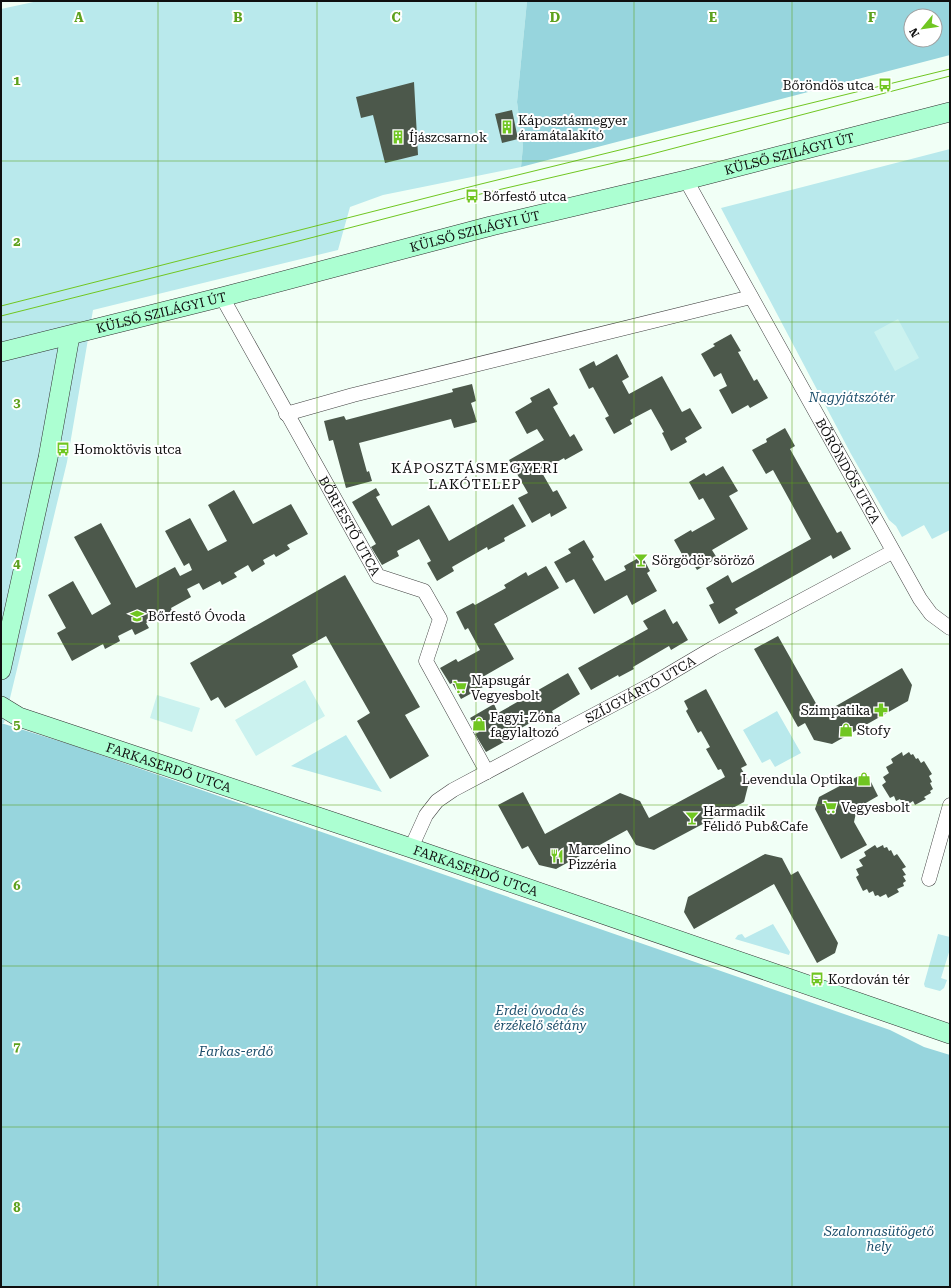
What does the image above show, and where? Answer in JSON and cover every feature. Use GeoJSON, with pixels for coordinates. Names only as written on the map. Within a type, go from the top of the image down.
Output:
{"type":"FeatureCollection","features":[{"type":"Feature","properties":{"kind":"street","name":"KÜLSŐ SZILÁGYI ÚT"},"geometry":{"type":"LineString","coordinates":[[1,352],[222,297],[491,226],[686,180],[950,112]]}},
{"type":"Feature","properties":{"kind":"street","name":"BŐRÖNDÖS UTCA"},"geometry":{"type":"LineString","coordinates":[[686,180],[892,552],[920,599],[932,614],[950,628]]}},
{"type":"Feature","properties":{"kind":"street","name":"BŐRFESTŐ UTCA"},"geometry":{"type":"LineString","coordinates":[[222,297],[286,414],[378,576],[424,591],[433,605],[440,619],[426,661],[487,772]]}},
{"type":"Feature","properties":{"kind":"street"},"geometry":{"type":"LineString","coordinates":[[286,414],[360,393],[751,297]]}},
{"type":"Feature","properties":{"kind":"street"},"geometry":{"type":"LineString","coordinates":[[1,670],[48,458],[70,336]]}},
{"type":"Feature","properties":{"kind":"street","name":"SZÍJGYÁRTÓ UTCA"},"geometry":{"type":"LineString","coordinates":[[411,848],[426,815],[437,801],[487,772],[892,552]]}},
{"type":"Feature","properties":{"kind":"street","name":"FARKASERDŐ UTCA"},"geometry":{"type":"LineString","coordinates":[[1,708],[26,719],[411,848],[950,1034]]}},
{"type":"Feature","properties":{"kind":"street"},"geometry":{"type":"LineString","coordinates":[[929,879],[950,805]]}},
{"type":"Feature","properties":{"kind":"green space"},"geometry":{"type":"Polygon","coordinates":[[[38,1],[527,1],[517,102],[523,146],[521,167],[383,195],[350,207],[338,250],[93,310],[67,462],[4,723],[1,723],[1,9],[38,1]]]}},
{"type":"Feature","properties":{"kind":"green space"},"geometry":{"type":"Polygon","coordinates":[[[527,1],[950,1],[950,55],[521,167],[523,146],[517,102],[527,1]]]}},
{"type":"Feature","properties":{"kind":"green space","name":"Nagyjátszótér"},"geometry":{"type":"Polygon","coordinates":[[[950,149],[950,530],[932,539],[924,525],[902,537],[896,526],[889,520],[851,454],[721,208],[950,149]]]}},
{"type":"Feature","properties":{"kind":"green space"},"geometry":{"type":"Polygon","coordinates":[[[777,711],[801,753],[775,767],[770,759],[762,763],[743,730],[777,711]]]}},
{"type":"Feature","properties":{"kind":"green space","name":"Farkas-erdő"},"geometry":{"type":"Polygon","coordinates":[[[1,723],[75,746],[890,1030],[924,1047],[950,1055],[950,1287],[1,1287],[1,723]]]}},
{"type":"Feature","properties":{"kind":"green space"},"geometry":{"type":"Polygon","coordinates":[[[346,735],[382,792],[291,766],[346,735]]]}},
{"type":"Feature","properties":{"kind":"green space"},"geometry":{"type":"Polygon","coordinates":[[[773,924],[790,952],[789,955],[735,939],[738,935],[742,934],[745,938],[773,924]]]}},
{"type":"Feature","properties":{"kind":"green space"},"geometry":{"type":"Polygon","coordinates":[[[938,934],[950,937],[950,949],[941,978],[947,980],[944,988],[940,991],[925,987],[924,984],[938,934]]]}},
{"type":"Feature","properties":{"kind":"shaded area"},"geometry":{"type":"Polygon","coordinates":[[[898,319],[919,358],[895,371],[874,332],[898,319]]]}},
{"type":"Feature","properties":{"kind":"shaded area"},"geometry":{"type":"Polygon","coordinates":[[[305,680],[325,716],[256,756],[235,720],[305,680]]]}},
{"type":"Feature","properties":{"kind":"shaded area"},"geometry":{"type":"Polygon","coordinates":[[[157,695],[200,708],[192,732],[150,718],[157,695]]]}},
{"type":"Feature","properties":{"kind":"building","name":"Íjászcsarnok"},"geometry":{"type":"Polygon","coordinates":[[[414,82],[418,155],[385,163],[373,115],[361,118],[356,97],[414,82]]]}},
{"type":"Feature","properties":{"kind":"building","name":"Káposztásmegyer áramátalakító"},"geometry":{"type":"Polygon","coordinates":[[[512,110],[518,139],[502,143],[495,114],[512,110]]]}},
{"type":"Feature","properties":{"kind":"building"},"geometry":{"type":"Polygon","coordinates":[[[731,334],[741,351],[738,352],[754,381],[757,379],[768,398],[750,408],[748,405],[732,414],[719,390],[727,386],[721,373],[714,377],[701,354],[715,346],[713,344],[731,334]]]}},
{"type":"Feature","properties":{"kind":"building"},"geometry":{"type":"Polygon","coordinates":[[[617,354],[629,377],[622,381],[629,394],[662,376],[682,412],[690,408],[702,428],[685,438],[687,442],[671,451],[662,433],[664,432],[651,409],[630,420],[632,424],[614,434],[605,418],[609,416],[593,387],[589,389],[579,369],[594,361],[596,366],[617,354]]]}},
{"type":"Feature","properties":{"kind":"building"},"geometry":{"type":"Polygon","coordinates":[[[472,384],[476,401],[471,403],[477,422],[454,428],[451,419],[359,443],[367,472],[369,471],[372,481],[346,488],[333,440],[329,441],[324,421],[344,416],[346,420],[453,392],[452,389],[472,384]]]}},
{"type":"Feature","properties":{"kind":"building"},"geometry":{"type":"Polygon","coordinates":[[[549,388],[558,404],[553,407],[570,437],[574,434],[583,450],[565,460],[564,458],[541,471],[553,492],[557,490],[567,508],[551,517],[550,513],[532,523],[518,498],[528,493],[509,460],[544,440],[537,429],[527,434],[515,412],[532,402],[530,398],[549,388]]]}},
{"type":"Feature","properties":{"kind":"building"},"geometry":{"type":"Polygon","coordinates":[[[785,428],[795,446],[790,449],[837,533],[841,531],[851,549],[833,559],[831,555],[735,609],[738,613],[719,624],[709,605],[714,603],[706,588],[728,575],[732,583],[811,539],[773,470],[766,474],[752,450],[767,442],[766,439],[785,428]]]}},
{"type":"Feature","properties":{"kind":"building"},"geometry":{"type":"Polygon","coordinates":[[[723,466],[738,491],[729,496],[748,529],[712,550],[717,558],[697,570],[687,553],[683,556],[674,540],[715,519],[703,498],[699,500],[689,482],[704,473],[706,476],[723,466]]]}},
{"type":"Feature","properties":{"kind":"building"},"geometry":{"type":"Polygon","coordinates":[[[376,488],[380,495],[376,497],[392,526],[429,505],[449,541],[513,504],[526,526],[504,538],[505,541],[488,550],[487,547],[452,567],[454,571],[437,581],[427,563],[431,561],[419,539],[397,551],[399,556],[382,565],[371,547],[376,544],[352,502],[376,488]]]}},
{"type":"Feature","properties":{"kind":"building"},"geometry":{"type":"Polygon","coordinates":[[[234,490],[253,524],[291,504],[308,534],[287,545],[290,549],[276,557],[274,554],[263,560],[265,564],[252,572],[248,565],[234,573],[237,577],[222,585],[220,581],[203,590],[199,583],[187,589],[191,597],[171,608],[173,613],[159,620],[158,617],[146,623],[149,628],[135,635],[132,629],[118,636],[120,641],[105,649],[103,644],[72,661],[57,633],[66,628],[48,595],[73,581],[92,615],[111,604],[74,537],[101,523],[136,588],[175,567],[180,576],[192,570],[189,563],[184,566],[165,531],[190,518],[208,551],[227,541],[208,505],[234,490]]]}},
{"type":"Feature","properties":{"kind":"building"},"geometry":{"type":"Polygon","coordinates":[[[584,540],[594,557],[592,559],[605,581],[626,570],[624,566],[642,556],[650,571],[647,573],[657,591],[632,605],[627,595],[594,614],[574,579],[566,583],[554,562],[571,553],[568,549],[584,540]]]}},
{"type":"Feature","properties":{"kind":"building"},"geometry":{"type":"Polygon","coordinates":[[[546,566],[559,588],[494,624],[514,659],[479,679],[483,687],[461,699],[452,683],[450,684],[440,668],[456,659],[458,662],[480,650],[468,628],[465,630],[456,612],[473,603],[475,605],[506,588],[504,585],[526,572],[528,576],[546,566]]]}},
{"type":"Feature","properties":{"kind":"building"},"geometry":{"type":"Polygon","coordinates":[[[345,575],[420,707],[405,715],[429,756],[390,779],[357,721],[370,713],[326,636],[292,655],[298,667],[225,708],[218,697],[211,701],[190,663],[345,575]]]}},
{"type":"Feature","properties":{"kind":"building"},"geometry":{"type":"Polygon","coordinates":[[[665,609],[673,624],[677,621],[688,640],[671,650],[669,646],[633,667],[634,669],[619,677],[618,675],[591,690],[578,668],[648,629],[643,621],[665,609]]]}},
{"type":"Feature","properties":{"kind":"building"},"geometry":{"type":"Polygon","coordinates":[[[778,636],[822,714],[902,668],[912,685],[908,701],[832,744],[814,740],[805,723],[798,727],[754,649],[778,636]]]}},
{"type":"Feature","properties":{"kind":"building"},"geometry":{"type":"Polygon","coordinates":[[[568,673],[580,694],[552,711],[553,713],[538,721],[537,719],[502,739],[504,742],[486,752],[475,734],[479,732],[470,718],[494,704],[498,713],[568,673]]]}},
{"type":"Feature","properties":{"kind":"building"},"geometry":{"type":"Polygon","coordinates":[[[706,689],[747,765],[741,768],[749,782],[744,802],[654,850],[636,845],[627,830],[556,869],[539,865],[528,846],[522,849],[498,805],[523,792],[545,834],[620,793],[640,801],[649,818],[725,777],[721,769],[718,770],[706,749],[710,747],[701,731],[698,733],[686,711],[688,709],[684,701],[706,689]]]}},
{"type":"Feature","properties":{"kind":"building"},"geometry":{"type":"Polygon","coordinates":[[[902,752],[903,756],[909,752],[911,755],[913,754],[916,759],[918,758],[921,763],[924,761],[932,774],[929,776],[933,789],[930,791],[931,793],[924,797],[926,799],[915,805],[913,801],[907,805],[905,802],[902,803],[900,799],[896,801],[894,796],[890,798],[882,785],[886,782],[883,777],[889,773],[886,767],[893,763],[891,759],[902,752]]]}},
{"type":"Feature","properties":{"kind":"building"},"geometry":{"type":"Polygon","coordinates":[[[866,772],[878,796],[857,808],[854,822],[867,845],[841,859],[815,809],[819,797],[866,772]]]}},
{"type":"Feature","properties":{"kind":"building"},"geometry":{"type":"Polygon","coordinates":[[[875,845],[877,848],[883,845],[884,848],[887,847],[889,851],[891,850],[894,856],[897,854],[906,867],[902,869],[906,875],[903,876],[906,881],[903,883],[904,886],[897,889],[899,892],[888,898],[886,894],[880,897],[878,895],[875,896],[873,891],[869,893],[867,889],[863,891],[856,877],[859,875],[856,869],[863,866],[859,860],[866,856],[864,852],[875,845]]]}},
{"type":"Feature","properties":{"kind":"building"},"geometry":{"type":"Polygon","coordinates":[[[765,854],[782,858],[791,875],[798,871],[838,943],[835,953],[817,963],[774,884],[694,929],[684,912],[688,897],[765,854]]]}},
{"type":"Feature","properties":{"kind":"tram line"},"geometry":{"type":"LineString","coordinates":[[1,306],[481,184],[950,69]]}},
{"type":"Feature","properties":{"kind":"tram line"},"geometry":{"type":"LineString","coordinates":[[1,316],[472,196],[648,155],[950,76]]}},
{"type":"Feature","properties":{"kind":"place","name":"Bőröndös utca"},"geometry":{"type":"Point","coordinates":[885,85]}},
{"type":"Feature","properties":{"kind":"place","name":"Káposztásmegyer áramátalakító"},"geometry":{"type":"Point","coordinates":[507,127]}},
{"type":"Feature","properties":{"kind":"place","name":"Íjászcsarnok"},"geometry":{"type":"Point","coordinates":[398,137]}},
{"type":"Feature","properties":{"kind":"place","name":"Bőrfestő utca"},"geometry":{"type":"Point","coordinates":[472,196]}},
{"type":"Feature","properties":{"kind":"place","name":"Homoktövis utca"},"geometry":{"type":"Point","coordinates":[63,449]}},
{"type":"Feature","properties":{"kind":"place","name":"Sörgödör söröző"},"geometry":{"type":"Point","coordinates":[641,560]}},
{"type":"Feature","properties":{"kind":"place","name":"Bőrfestő Óvoda"},"geometry":{"type":"Point","coordinates":[137,616]}},
{"type":"Feature","properties":{"kind":"place","name":"Napsugár Vegyesbolt"},"geometry":{"type":"Point","coordinates":[460,687]}},
{"type":"Feature","properties":{"kind":"place","name":"Szimpatika"},"geometry":{"type":"Point","coordinates":[881,710]}},
{"type":"Feature","properties":{"kind":"place","name":"Fagyi-Zóna fagylaltozó"},"geometry":{"type":"Point","coordinates":[479,724]}},
{"type":"Feature","properties":{"kind":"place","name":"Stofy"},"geometry":{"type":"Point","coordinates":[846,730]}},
{"type":"Feature","properties":{"kind":"place","name":"Levendula Optika"},"geometry":{"type":"Point","coordinates":[864,779]}},
{"type":"Feature","properties":{"kind":"place","name":"Vegyesbolt"},"geometry":{"type":"Point","coordinates":[830,807]}},
{"type":"Feature","properties":{"kind":"place","name":"Harmadik Félidő Pub&Cafe"},"geometry":{"type":"Point","coordinates":[692,818]}},
{"type":"Feature","properties":{"kind":"place","name":"Marcelino Pizzéria"},"geometry":{"type":"Point","coordinates":[557,856]}},
{"type":"Feature","properties":{"kind":"place","name":"Kordován tér"},"geometry":{"type":"Point","coordinates":[817,979]}},
{"type":"Feature","properties":{"kind":"district","name":"KÁPOSZTÁSMEGYERI LAKÓTELEP"},"geometry":{"type":"Point","coordinates":[475,476]}},
{"type":"Feature","properties":{"kind":"park label","name":"Erdei óvoda és érzékelő sétány"},"geometry":{"type":"Point","coordinates":[540,1018]}},
{"type":"Feature","properties":{"kind":"park label","name":"Szalonnasütögető hely"},"geometry":{"type":"Point","coordinates":[879,1238]}}]}
